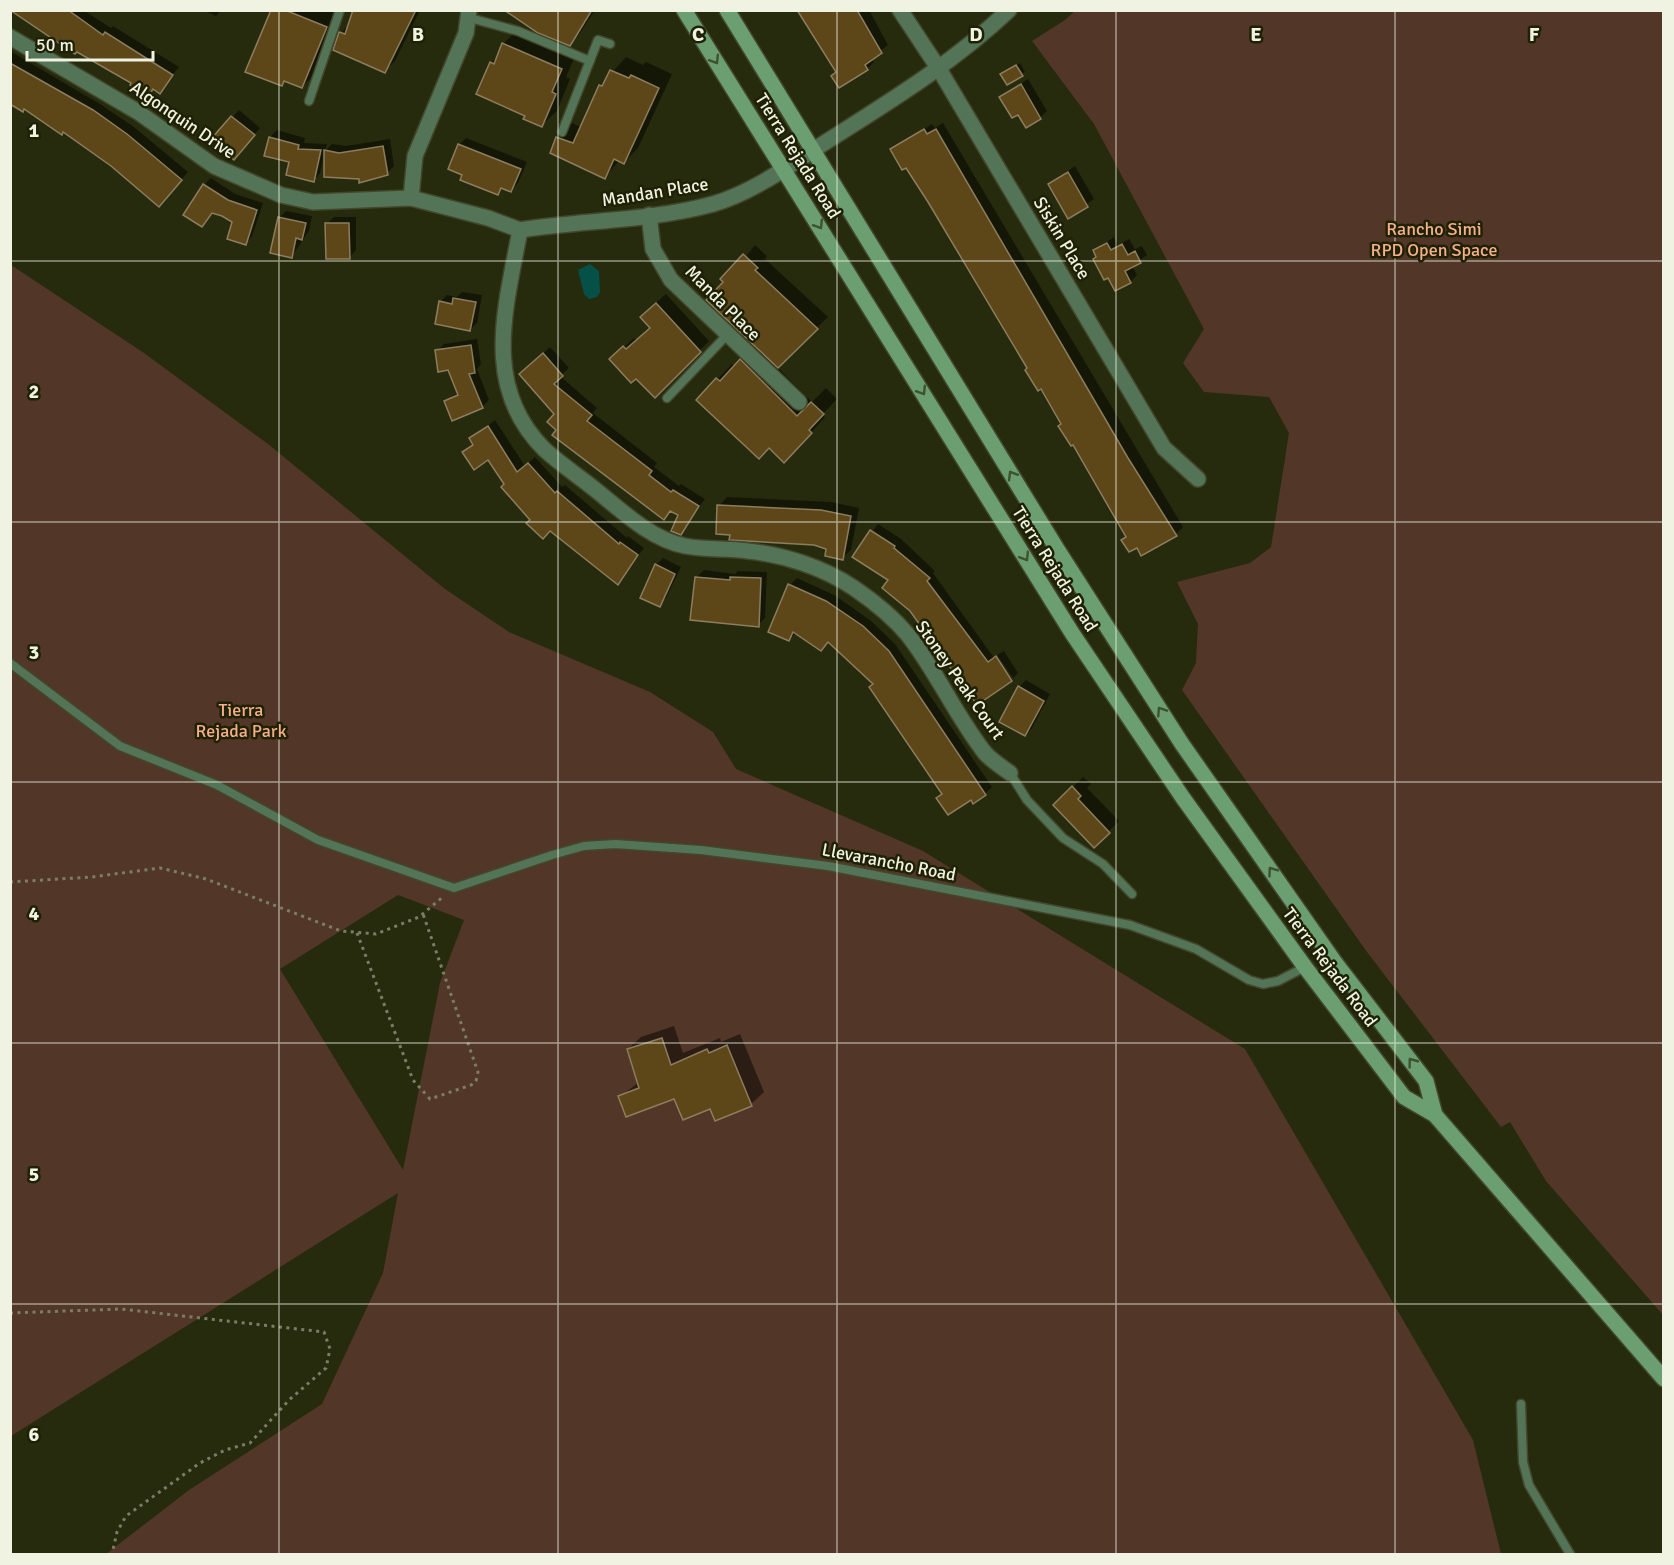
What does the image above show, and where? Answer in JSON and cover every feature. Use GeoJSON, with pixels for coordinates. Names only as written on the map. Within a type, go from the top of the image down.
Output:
{"type":"FeatureCollection","features":[{"type":"Feature","properties":{"kind":"main road","name":"Tierra Rejada Road"},"geometry":{"type":"LineString","coordinates":[[684,10],[1072,633],[1183,798],[1305,967],[1404,1097],[1435,1115],[1664,1379]]}},
{"type":"Feature","properties":{"kind":"main road","name":"Tierra Rejada Road"},"geometry":{"type":"LineString","coordinates":[[727,10],[1057,549],[1176,734],[1334,961],[1426,1081],[1435,1115]]}},
{"type":"Feature","properties":{"kind":"street","name":"Siskin Place"},"geometry":{"type":"LineString","coordinates":[[900,10],[939,69],[1164,448],[1197,479]]}},
{"type":"Feature","properties":{"kind":"street","name":"Mandan Place"},"geometry":{"type":"LineString","coordinates":[[520,230],[649,215],[714,204],[784,169],[939,69],[979,39],[1009,10]]}},
{"type":"Feature","properties":{"kind":"street"},"geometry":{"type":"LineString","coordinates":[[411,198],[415,156],[469,14]]}},
{"type":"Feature","properties":{"kind":"street","name":"Algonquin Drive"},"geometry":{"type":"LineString","coordinates":[[10,37],[138,112],[214,166],[281,195],[313,202],[411,198],[488,218],[520,230]]}},
{"type":"Feature","properties":{"kind":"street","name":"Manda Place"},"geometry":{"type":"LineString","coordinates":[[649,215],[653,249],[660,266],[671,280],[726,336],[799,402]]}},
{"type":"Feature","properties":{"kind":"street","name":"Stoney Peak Court"},"geometry":{"type":"LineString","coordinates":[[520,230],[502,333],[501,357],[512,400],[526,426],[544,449],[656,535],[682,545],[708,550],[746,550],[783,557],[819,569],[852,586],[882,608],[908,635],[986,754],[1010,773]]}},
{"type":"Feature","properties":{"kind":"lane"},"geometry":{"type":"LineString","coordinates":[[309,101],[340,10]]}},
{"type":"Feature","properties":{"kind":"lane"},"geometry":{"type":"LineString","coordinates":[[469,14],[518,31],[590,61]]}},
{"type":"Feature","properties":{"kind":"lane"},"geometry":{"type":"LineString","coordinates":[[562,132],[598,40],[610,44]]}},
{"type":"Feature","properties":{"kind":"lane"},"geometry":{"type":"LineString","coordinates":[[667,398],[726,336]]}},
{"type":"Feature","properties":{"kind":"lane"},"geometry":{"type":"LineString","coordinates":[[10,663],[120,746],[217,785],[318,840],[454,888]]}},
{"type":"Feature","properties":{"kind":"lane"},"geometry":{"type":"LineString","coordinates":[[1010,773],[1027,800],[1063,838],[1103,864],[1132,894]]}},
{"type":"Feature","properties":{"kind":"lane","name":"Llevarancho Road"},"geometry":{"type":"LineString","coordinates":[[454,888],[584,846],[615,844],[701,850],[828,866],[1130,925],[1196,949],[1249,980],[1263,984],[1278,981],[1305,967]]}},
{"type":"Feature","properties":{"kind":"lane"},"geometry":{"type":"LineString","coordinates":[[1521,1404],[1522,1450],[1528,1485],[1570,1554]]}},
{"type":"Feature","properties":{"kind":"path"},"geometry":{"type":"LineString","coordinates":[[10,882],[92,877],[160,868],[206,879],[341,932],[376,934],[423,914],[454,888]]}},
{"type":"Feature","properties":{"kind":"path"},"geometry":{"type":"LineString","coordinates":[[357,932],[413,1080],[430,1099],[471,1086],[476,1081],[478,1072],[423,914]]}},
{"type":"Feature","properties":{"kind":"path"},"geometry":{"type":"LineString","coordinates":[[10,1313],[121,1309],[324,1332],[330,1349],[326,1368],[289,1400],[250,1443],[225,1450],[200,1463],[126,1516],[117,1532],[112,1554]]}},
{"type":"Feature","properties":{"kind":"green space","name":"Rancho Simi RPD Open Space"},"geometry":{"type":"Polygon","coordinates":[[[1075,11],[1663,11],[1663,1315],[1546,1181],[1510,1122],[1501,1127],[1367,952],[1182,690],[1196,663],[1198,624],[1177,582],[1250,563],[1271,547],[1289,433],[1269,397],[1204,392],[1183,363],[1204,329],[1094,124],[1032,41],[1075,11]]]}},
{"type":"Feature","properties":{"kind":"green space","name":"Tierra Rejada Park"},"geometry":{"type":"Polygon","coordinates":[[[11,265],[144,353],[268,444],[445,589],[509,632],[650,692],[713,732],[736,769],[923,851],[1245,1049],[1473,1440],[1501,1554],[106,1554],[189,1490],[322,1404],[383,1273],[398,1193],[11,1436],[11,265]],[[398,895],[280,969],[403,1170],[440,983],[464,920],[398,895]]]}},
{"type":"Feature","properties":{"kind":"water"},"geometry":{"type":"Polygon","coordinates":[[[590,264],[599,271],[600,292],[597,297],[589,299],[584,294],[578,270],[590,264]]]}},
{"type":"Feature","properties":{"kind":"building"},"geometry":{"type":"Polygon","coordinates":[[[10,10],[68,10],[103,35],[105,32],[173,75],[160,94],[153,89],[148,97],[130,85],[131,83],[77,52],[75,54],[10,10]]]}},
{"type":"Feature","properties":{"kind":"building"},"geometry":{"type":"Polygon","coordinates":[[[271,10],[285,10],[327,27],[302,88],[284,81],[282,86],[245,72],[271,10]]]}},
{"type":"Feature","properties":{"kind":"building"},"geometry":{"type":"Polygon","coordinates":[[[353,10],[416,10],[385,73],[333,50],[339,32],[345,34],[353,10]]]}},
{"type":"Feature","properties":{"kind":"building"},"geometry":{"type":"Polygon","coordinates":[[[504,10],[592,10],[570,46],[538,33],[504,10]]]}},
{"type":"Feature","properties":{"kind":"building"},"geometry":{"type":"Polygon","coordinates":[[[797,10],[857,10],[882,53],[865,65],[868,70],[839,88],[831,76],[836,72],[797,10]]]}},
{"type":"Feature","properties":{"kind":"building"},"geometry":{"type":"Polygon","coordinates":[[[502,43],[562,69],[552,92],[556,94],[542,127],[523,119],[525,116],[476,94],[490,62],[494,64],[502,43]]]}},
{"type":"Feature","properties":{"kind":"building"},"geometry":{"type":"Polygon","coordinates":[[[10,63],[93,110],[127,134],[182,180],[159,207],[111,166],[63,132],[62,135],[24,109],[23,112],[10,104],[10,63]]]}},
{"type":"Feature","properties":{"kind":"building"},"geometry":{"type":"Polygon","coordinates":[[[1016,65],[1023,76],[1007,85],[1000,74],[1016,65]]]}},
{"type":"Feature","properties":{"kind":"building"},"geometry":{"type":"Polygon","coordinates":[[[610,70],[629,78],[631,75],[659,88],[624,164],[614,159],[605,179],[550,153],[556,137],[573,143],[599,85],[602,86],[610,70]]]}},
{"type":"Feature","properties":{"kind":"building"},"geometry":{"type":"Polygon","coordinates":[[[1021,84],[1041,119],[1026,128],[1018,115],[1012,118],[999,97],[1021,84]]]}},
{"type":"Feature","properties":{"kind":"building"},"geometry":{"type":"Polygon","coordinates":[[[231,116],[255,135],[234,160],[224,152],[226,149],[212,138],[231,116]]]}},
{"type":"Feature","properties":{"kind":"building"},"geometry":{"type":"Polygon","coordinates":[[[924,129],[927,134],[936,129],[1128,458],[1177,536],[1141,556],[1137,548],[1129,552],[1121,540],[1126,537],[1073,445],[1071,446],[1058,426],[1061,424],[1041,389],[1038,391],[1025,370],[1027,368],[928,202],[906,168],[902,170],[890,149],[924,129]]]}},
{"type":"Feature","properties":{"kind":"building"},"geometry":{"type":"Polygon","coordinates":[[[269,137],[299,145],[298,149],[321,150],[314,182],[286,175],[289,162],[264,156],[269,137]]]}},
{"type":"Feature","properties":{"kind":"building"},"geometry":{"type":"Polygon","coordinates":[[[458,144],[521,169],[511,192],[501,188],[498,195],[460,180],[462,175],[448,169],[458,144]]]}},
{"type":"Feature","properties":{"kind":"building"},"geometry":{"type":"Polygon","coordinates":[[[383,146],[388,175],[359,183],[359,179],[324,177],[324,150],[339,153],[383,146]]]}},
{"type":"Feature","properties":{"kind":"building"},"geometry":{"type":"Polygon","coordinates":[[[1068,172],[1088,207],[1068,219],[1048,184],[1068,172]]]}},
{"type":"Feature","properties":{"kind":"building"},"geometry":{"type":"Polygon","coordinates":[[[203,184],[228,200],[257,210],[246,245],[227,239],[232,222],[222,216],[212,213],[202,227],[183,215],[203,184]]]}},
{"type":"Feature","properties":{"kind":"building"},"geometry":{"type":"Polygon","coordinates":[[[278,217],[306,223],[302,240],[296,238],[292,258],[270,253],[278,217]]]}},
{"type":"Feature","properties":{"kind":"building"},"geometry":{"type":"Polygon","coordinates":[[[325,223],[349,223],[350,259],[326,259],[325,223]]]}},
{"type":"Feature","properties":{"kind":"building"},"geometry":{"type":"Polygon","coordinates":[[[1107,243],[1111,250],[1122,244],[1128,255],[1135,251],[1141,263],[1125,271],[1131,283],[1115,291],[1108,278],[1104,280],[1093,259],[1096,257],[1093,250],[1107,243]]]}},
{"type":"Feature","properties":{"kind":"building"},"geometry":{"type":"Polygon","coordinates":[[[743,254],[758,268],[755,270],[818,329],[778,368],[706,300],[723,282],[720,279],[743,254]]]}},
{"type":"Feature","properties":{"kind":"building"},"geometry":{"type":"Polygon","coordinates":[[[453,298],[476,302],[470,331],[435,324],[439,301],[452,304],[453,298]]]}},
{"type":"Feature","properties":{"kind":"building"},"geometry":{"type":"Polygon","coordinates":[[[656,303],[701,352],[655,398],[636,379],[631,383],[609,359],[623,346],[626,349],[650,328],[640,317],[656,303]]]}},
{"type":"Feature","properties":{"kind":"building"},"geometry":{"type":"Polygon","coordinates":[[[471,345],[475,373],[469,374],[483,408],[452,421],[444,401],[458,395],[448,370],[438,372],[435,350],[471,345]]]}},
{"type":"Feature","properties":{"kind":"building"},"geometry":{"type":"Polygon","coordinates":[[[543,353],[563,376],[554,384],[592,415],[587,421],[652,471],[649,475],[671,492],[673,490],[699,506],[681,535],[671,531],[678,515],[670,511],[664,520],[552,435],[556,430],[547,422],[554,414],[519,374],[543,353]]]}},
{"type":"Feature","properties":{"kind":"building"},"geometry":{"type":"Polygon","coordinates":[[[740,359],[797,416],[811,402],[824,414],[809,430],[812,433],[784,463],[769,448],[759,459],[696,400],[716,378],[720,381],[740,359]]]}},
{"type":"Feature","properties":{"kind":"building"},"geometry":{"type":"Polygon","coordinates":[[[488,426],[517,472],[528,463],[555,493],[557,491],[619,544],[620,542],[638,555],[618,585],[550,531],[543,539],[526,523],[530,520],[501,487],[504,484],[488,460],[474,470],[462,452],[473,445],[469,438],[488,426]]]}},
{"type":"Feature","properties":{"kind":"building"},"geometry":{"type":"Polygon","coordinates":[[[717,505],[821,510],[851,516],[843,560],[825,556],[826,549],[814,545],[729,540],[730,535],[716,534],[717,505]]]}},
{"type":"Feature","properties":{"kind":"building"},"geometry":{"type":"Polygon","coordinates":[[[870,530],[895,546],[894,548],[930,578],[927,581],[988,662],[996,656],[1012,681],[977,705],[910,611],[882,588],[888,580],[852,557],[870,530]]]}},
{"type":"Feature","properties":{"kind":"building"},"geometry":{"type":"Polygon","coordinates":[[[655,564],[675,574],[660,607],[640,598],[655,564]]]}},
{"type":"Feature","properties":{"kind":"building"},"geometry":{"type":"Polygon","coordinates":[[[695,577],[730,580],[730,577],[761,578],[759,627],[690,620],[695,577]]]}},
{"type":"Feature","properties":{"kind":"building"},"geometry":{"type":"Polygon","coordinates":[[[788,584],[826,601],[863,626],[889,651],[986,795],[973,804],[971,800],[948,815],[936,798],[942,794],[869,687],[873,684],[828,642],[821,651],[793,632],[789,641],[768,632],[788,584]]]}},
{"type":"Feature","properties":{"kind":"building"},"geometry":{"type":"Polygon","coordinates":[[[1018,686],[1044,701],[1025,736],[999,722],[1018,686]]]}},
{"type":"Feature","properties":{"kind":"building"},"geometry":{"type":"Polygon","coordinates":[[[1072,786],[1081,796],[1078,799],[1110,833],[1094,848],[1053,805],[1072,786]]]}},
{"type":"Feature","properties":{"kind":"building"},"geometry":{"type":"Polygon","coordinates":[[[662,1038],[671,1065],[707,1049],[709,1053],[727,1045],[752,1106],[715,1121],[710,1109],[683,1120],[674,1099],[626,1117],[618,1096],[639,1088],[627,1049],[662,1038]]]}}]}
